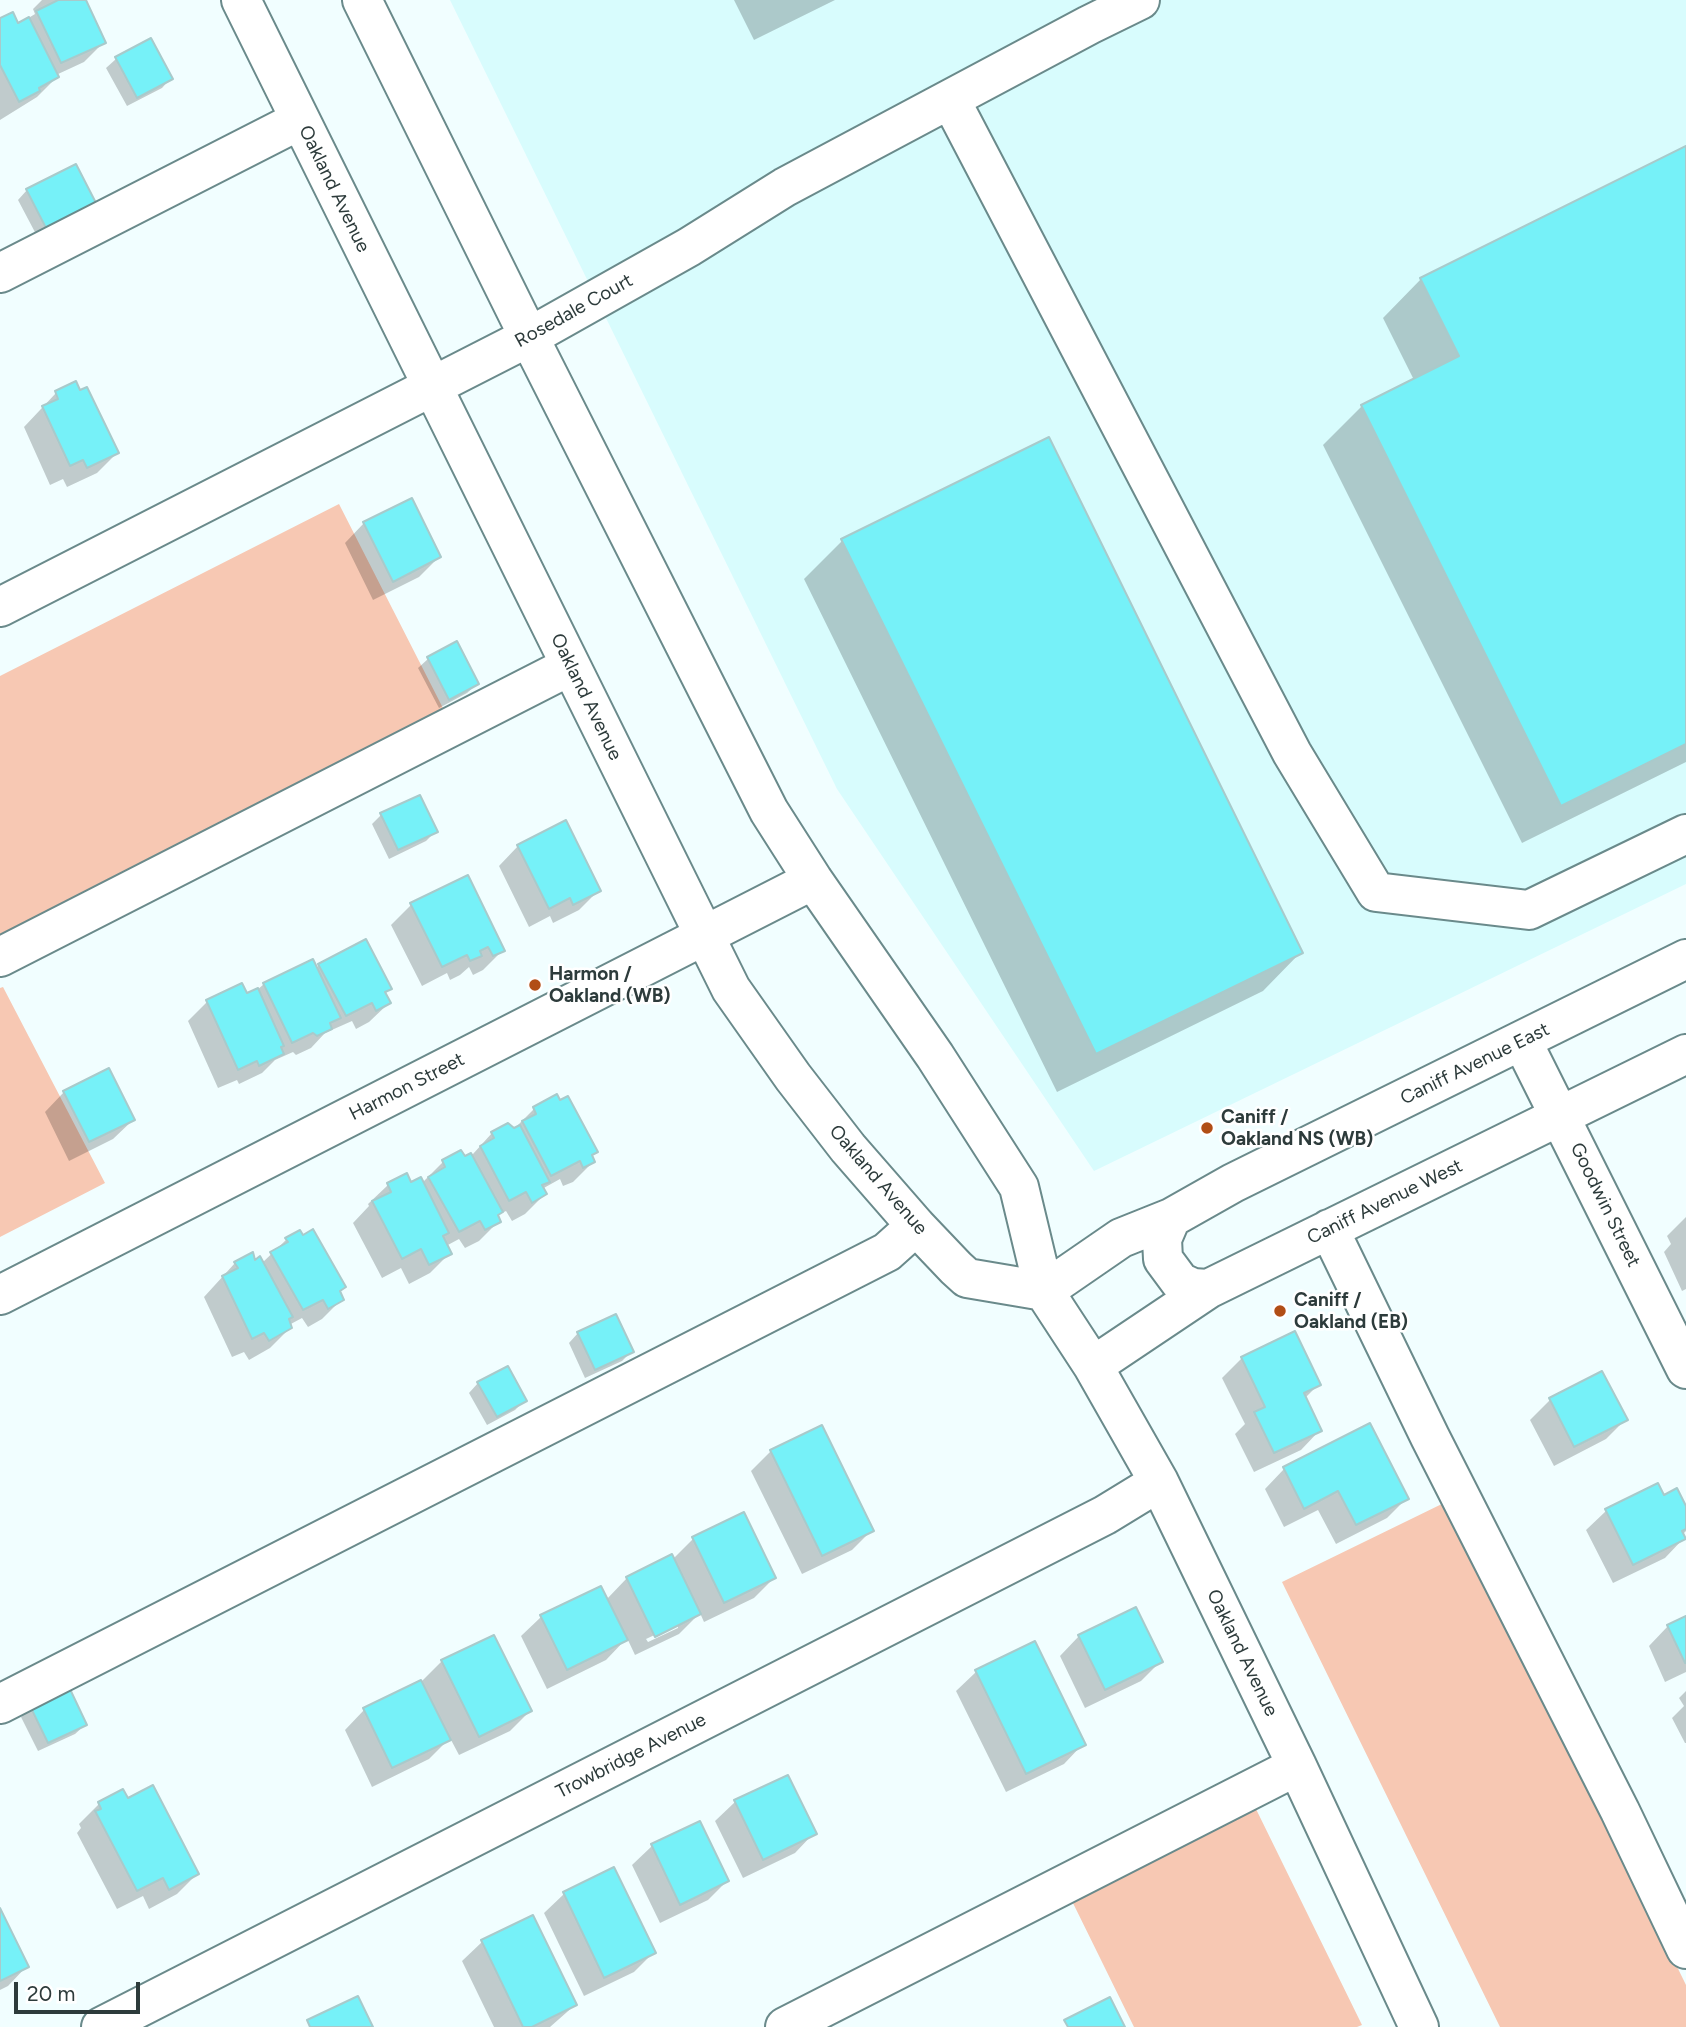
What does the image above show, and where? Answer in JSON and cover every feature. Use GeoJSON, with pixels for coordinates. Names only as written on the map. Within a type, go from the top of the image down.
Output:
{"type":"FeatureCollection","features":[{"type":"Feature","properties":{"kind":"street","name":"Oakland Avenue"},"geometry":{"type":"LineString","coordinates":[[241,0],[732,989],[793,1077],[848,1148],[916,1226],[967,1278],[1044,1290]]}},
{"type":"Feature","properties":{"kind":"street","name":"Oakland Avenue"},"geometry":{"type":"LineString","coordinates":[[362,0],[528,337],[769,811],[813,880],[935,1056],[1019,1187],[1044,1290],[1093,1366],[1159,1482],[1297,1766],[1419,2027]]}},
{"type":"Feature","properties":{"kind":"street","name":"Rosedale Court"},"geometry":{"type":"LineString","coordinates":[[0,607],[528,337],[689,247],[785,187],[950,99],[1083,13],[1140,0]]}},
{"type":"Feature","properties":{"kind":"street"},"geometry":{"type":"LineString","coordinates":[[950,99],[1292,753],[1376,892],[1530,910],[1686,834]]}},
{"type":"Feature","properties":{"kind":"street"},"geometry":{"type":"LineString","coordinates":[[0,273],[300,120]]}},
{"type":"Feature","properties":{"kind":"street"},"geometry":{"type":"LineString","coordinates":[[0,957],[570,666]]}},
{"type":"Feature","properties":{"kind":"street","name":"Harmon Street"},"geometry":{"type":"LineString","coordinates":[[0,1295],[813,880]]}},
{"type":"Feature","properties":{"kind":"street","name":"Caniff Avenue East"},"geometry":{"type":"LineString","coordinates":[[1044,1290],[1121,1238],[1171,1218],[1233,1183],[1686,959]]}},
{"type":"Feature","properties":{"kind":"street","name":"Goodwin Street"},"geometry":{"type":"LineString","coordinates":[[1522,1041],[1686,1369]]}},
{"type":"Feature","properties":{"kind":"street","name":"Caniff Avenue West"},"geometry":{"type":"LineString","coordinates":[[1093,1366],[1208,1289],[1686,1054]]}},
{"type":"Feature","properties":{"kind":"street"},"geometry":{"type":"LineString","coordinates":[[1171,1218],[1163,1239],[1163,1259],[1180,1282],[1194,1288],[1208,1289]]}},
{"type":"Feature","properties":{"kind":"street"},"geometry":{"type":"LineString","coordinates":[[0,1704],[887,1252],[916,1226]]}},
{"type":"Feature","properties":{"kind":"street"},"geometry":{"type":"LineString","coordinates":[[1329,1229],[1430,1437],[1620,1811],[1686,1949]]}},
{"type":"Feature","properties":{"kind":"street","name":"Trowbridge Avenue"},"geometry":{"type":"LineString","coordinates":[[101,2027],[1105,1515],[1159,1482]]}},
{"type":"Feature","properties":{"kind":"street"},"geometry":{"type":"LineString","coordinates":[[785,2027],[1297,1766]]}},
{"type":"Feature","properties":{"kind":"shaded area"},"geometry":{"type":"Polygon","coordinates":[[[450,0],[1686,0],[1686,884],[1094,1171],[837,789],[450,0]]]}},
{"type":"Feature","properties":{"kind":"shaded area"},"geometry":{"type":"Polygon","coordinates":[[[339,504],[446,714],[0,941],[0,676],[339,504]]]}},
{"type":"Feature","properties":{"kind":"shaded area"},"geometry":{"type":"Polygon","coordinates":[[[3,987],[105,1183],[0,1237],[0,988],[3,987]]]}},
{"type":"Feature","properties":{"kind":"shaded area"},"geometry":{"type":"Polygon","coordinates":[[[1448,1501],[1686,1985],[1686,2027],[1500,2027],[1282,1582],[1448,1501]]]}},
{"type":"Feature","properties":{"kind":"shaded area"},"geometry":{"type":"Polygon","coordinates":[[[1255,1807],[1362,2025],[1134,2027],[1070,1897],[1255,1807]]]}},
{"type":"Feature","properties":{"kind":"building"},"geometry":{"type":"Polygon","coordinates":[[[58,0],[86,0],[106,43],[61,63],[36,11],[58,0]]]}},
{"type":"Feature","properties":{"kind":"building"},"geometry":{"type":"Polygon","coordinates":[[[13,12],[18,23],[29,17],[59,77],[19,102],[0,65],[0,18],[13,12]]]}},
{"type":"Feature","properties":{"kind":"building"},"geometry":{"type":"Polygon","coordinates":[[[151,38],[173,79],[137,98],[115,57],[151,38]]]}},
{"type":"Feature","properties":{"kind":"building"},"geometry":{"type":"Polygon","coordinates":[[[1686,146],[1686,744],[1561,806],[1361,405],[1459,356],[1420,278],[1686,146]]]}},
{"type":"Feature","properties":{"kind":"building"},"geometry":{"type":"Polygon","coordinates":[[[76,164],[96,203],[46,228],[26,189],[76,164]]]}},
{"type":"Feature","properties":{"kind":"building"},"geometry":{"type":"Polygon","coordinates":[[[76,381],[80,390],[87,387],[119,453],[87,468],[83,460],[70,466],[42,406],[58,399],[55,391],[76,381]]]}},
{"type":"Feature","properties":{"kind":"building"},"geometry":{"type":"Polygon","coordinates":[[[1049,437],[1303,953],[1096,1054],[841,539],[1049,437]]]}},
{"type":"Feature","properties":{"kind":"building"},"geometry":{"type":"Polygon","coordinates":[[[412,498],[441,557],[393,582],[363,522],[412,498]]]}},
{"type":"Feature","properties":{"kind":"building"},"geometry":{"type":"Polygon","coordinates":[[[457,641],[479,684],[449,700],[427,657],[457,641]]]}},
{"type":"Feature","properties":{"kind":"building"},"geometry":{"type":"Polygon","coordinates":[[[420,795],[438,832],[398,850],[380,813],[420,795]]]}},
{"type":"Feature","properties":{"kind":"building"},"geometry":{"type":"Polygon","coordinates":[[[566,820],[601,891],[573,905],[570,898],[549,909],[517,845],[566,820]]]}},
{"type":"Feature","properties":{"kind":"building"},"geometry":{"type":"Polygon","coordinates":[[[468,875],[505,951],[493,956],[488,947],[480,951],[482,956],[470,961],[467,955],[442,967],[410,903],[468,875]]]}},
{"type":"Feature","properties":{"kind":"building"},"geometry":{"type":"Polygon","coordinates":[[[366,939],[392,989],[385,992],[391,1003],[376,1011],[372,1003],[346,1016],[318,964],[366,939]]]}},
{"type":"Feature","properties":{"kind":"building"},"geometry":{"type":"Polygon","coordinates":[[[313,959],[341,1018],[330,1023],[332,1029],[317,1036],[313,1033],[292,1043],[263,983],[313,959]]]}},
{"type":"Feature","properties":{"kind":"building"},"geometry":{"type":"Polygon","coordinates":[[[242,983],[247,993],[258,988],[284,1046],[281,1047],[284,1054],[259,1066],[257,1061],[238,1070],[206,1000],[242,983]]]}},
{"type":"Feature","properties":{"kind":"building"},"geometry":{"type":"Polygon","coordinates":[[[109,1068],[135,1120],[89,1142],[63,1091],[109,1068]]]}},
{"type":"Feature","properties":{"kind":"building"},"geometry":{"type":"Polygon","coordinates":[[[557,1094],[560,1100],[568,1096],[598,1152],[592,1155],[595,1162],[583,1168],[580,1161],[551,1176],[522,1121],[536,1114],[533,1107],[557,1094]]]}},
{"type":"Feature","properties":{"kind":"building"},"geometry":{"type":"Polygon","coordinates":[[[508,1123],[514,1128],[520,1125],[550,1182],[542,1185],[547,1194],[532,1203],[526,1192],[509,1201],[480,1146],[494,1138],[491,1132],[508,1123]]]}},
{"type":"Feature","properties":{"kind":"building"},"geometry":{"type":"Polygon","coordinates":[[[461,1150],[465,1156],[471,1153],[503,1212],[498,1215],[501,1222],[485,1230],[480,1221],[459,1232],[428,1177],[445,1167],[442,1160],[461,1150]]]}},
{"type":"Feature","properties":{"kind":"building"},"geometry":{"type":"Polygon","coordinates":[[[407,1173],[411,1182],[421,1177],[449,1233],[443,1236],[452,1254],[429,1265],[421,1249],[402,1259],[372,1201],[391,1192],[387,1183],[407,1173]]]}},
{"type":"Feature","properties":{"kind":"building"},"geometry":{"type":"Polygon","coordinates":[[[313,1229],[346,1287],[340,1291],[344,1300],[328,1309],[323,1300],[303,1310],[270,1252],[288,1242],[285,1238],[300,1230],[303,1235],[313,1229]]]}},
{"type":"Feature","properties":{"kind":"building"},"geometry":{"type":"Polygon","coordinates":[[[253,1252],[255,1260],[260,1256],[293,1317],[289,1319],[292,1328],[269,1341],[264,1333],[252,1339],[222,1276],[238,1268],[234,1262],[253,1252]]]}},
{"type":"Feature","properties":{"kind":"building"},"geometry":{"type":"Polygon","coordinates":[[[616,1314],[634,1352],[595,1370],[577,1332],[616,1314]]]}},
{"type":"Feature","properties":{"kind":"building"},"geometry":{"type":"Polygon","coordinates":[[[1295,1331],[1321,1385],[1304,1393],[1322,1431],[1274,1453],[1254,1412],[1265,1407],[1241,1357],[1295,1331]]]}},
{"type":"Feature","properties":{"kind":"building"},"geometry":{"type":"Polygon","coordinates":[[[508,1366],[527,1401],[497,1417],[477,1382],[508,1366]]]}},
{"type":"Feature","properties":{"kind":"building"},"geometry":{"type":"Polygon","coordinates":[[[1602,1371],[1628,1420],[1574,1447],[1549,1398],[1602,1371]]]}},
{"type":"Feature","properties":{"kind":"building"},"geometry":{"type":"Polygon","coordinates":[[[1370,1423],[1409,1499],[1356,1525],[1338,1491],[1304,1509],[1283,1467],[1370,1423]]]}},
{"type":"Feature","properties":{"kind":"building"},"geometry":{"type":"Polygon","coordinates":[[[822,1425],[874,1531],[822,1556],[770,1450],[822,1425]]]}},
{"type":"Feature","properties":{"kind":"building"},"geometry":{"type":"Polygon","coordinates":[[[1658,1483],[1664,1495],[1677,1488],[1686,1506],[1686,1529],[1682,1531],[1686,1539],[1633,1565],[1605,1509],[1658,1483]]]}},
{"type":"Feature","properties":{"kind":"building"},"geometry":{"type":"Polygon","coordinates":[[[744,1512],[776,1578],[724,1603],[692,1537],[744,1512]]]}},
{"type":"Feature","properties":{"kind":"building"},"geometry":{"type":"Polygon","coordinates":[[[672,1554],[701,1614],[655,1637],[626,1577],[672,1554]]]}},
{"type":"Feature","properties":{"kind":"building"},"geometry":{"type":"Polygon","coordinates":[[[601,1586],[628,1640],[567,1670],[540,1615],[601,1586]]]}},
{"type":"Feature","properties":{"kind":"building"},"geometry":{"type":"Polygon","coordinates":[[[1136,1607],[1163,1662],[1105,1690],[1078,1635],[1136,1607]]]}},
{"type":"Feature","properties":{"kind":"building"},"geometry":{"type":"Polygon","coordinates":[[[1686,1616],[1686,1663],[1685,1663],[1667,1625],[1686,1616]]]}},
{"type":"Feature","properties":{"kind":"building"},"geometry":{"type":"Polygon","coordinates":[[[494,1635],[532,1711],[479,1737],[441,1660],[494,1635]]]}},
{"type":"Feature","properties":{"kind":"building"},"geometry":{"type":"Polygon","coordinates":[[[1035,1641],[1086,1745],[1026,1774],[975,1670],[1035,1641]]]}},
{"type":"Feature","properties":{"kind":"building"},"geometry":{"type":"Polygon","coordinates":[[[421,1680],[451,1740],[392,1768],[363,1708],[421,1680]]]}},
{"type":"Feature","properties":{"kind":"building"},"geometry":{"type":"Polygon","coordinates":[[[69,1687],[87,1725],[48,1743],[30,1706],[69,1687]]]}},
{"type":"Feature","properties":{"kind":"building"},"geometry":{"type":"Polygon","coordinates":[[[788,1775],[817,1834],[763,1860],[734,1800],[788,1775]]]}},
{"type":"Feature","properties":{"kind":"building"},"geometry":{"type":"Polygon","coordinates":[[[153,1785],[199,1874],[169,1890],[163,1878],[137,1891],[95,1811],[101,1809],[98,1802],[123,1789],[128,1798],[153,1785]]]}},
{"type":"Feature","properties":{"kind":"building"},"geometry":{"type":"Polygon","coordinates":[[[700,1821],[729,1881],[680,1905],[651,1844],[700,1821]]]}},
{"type":"Feature","properties":{"kind":"building"},"geometry":{"type":"Polygon","coordinates":[[[614,1867],[656,1953],[604,1978],[563,1892],[614,1867]]]}},
{"type":"Feature","properties":{"kind":"building"},"geometry":{"type":"Polygon","coordinates":[[[0,1908],[29,1967],[0,1981],[0,1908]]]}},
{"type":"Feature","properties":{"kind":"building"},"geometry":{"type":"Polygon","coordinates":[[[533,1915],[577,2005],[532,2027],[523,2027],[481,1940],[533,1915]]]}},
{"type":"Feature","properties":{"kind":"building"},"geometry":{"type":"Polygon","coordinates":[[[358,1996],[373,2027],[310,2027],[307,2020],[358,1996]]]}},
{"type":"Feature","properties":{"kind":"building"},"geometry":{"type":"Polygon","coordinates":[[[1110,1997],[1125,2027],[1068,2027],[1064,2020],[1110,1997]]]}},
{"type":"Feature","properties":{"kind":"place","name":"Harmon / Oakland (WB)"},"geometry":{"type":"Point","coordinates":[535,985]}},
{"type":"Feature","properties":{"kind":"place","name":"Caniff / Oakland NS (WB)"},"geometry":{"type":"Point","coordinates":[1207,1128]}},
{"type":"Feature","properties":{"kind":"place","name":"Caniff / Oakland (EB)"},"geometry":{"type":"Point","coordinates":[1280,1311]}}]}
